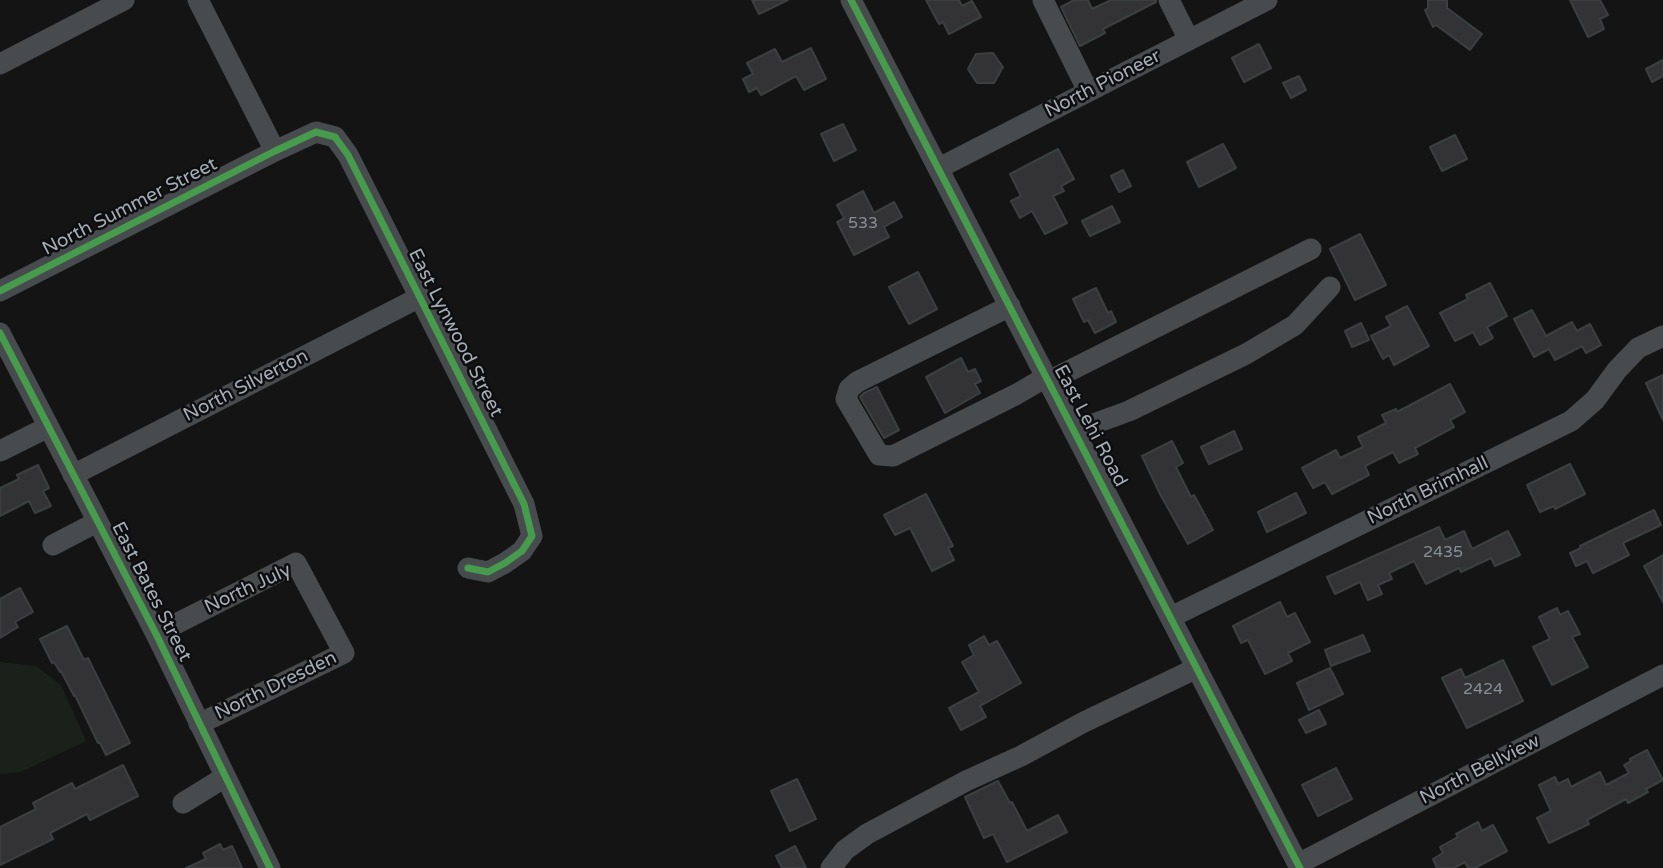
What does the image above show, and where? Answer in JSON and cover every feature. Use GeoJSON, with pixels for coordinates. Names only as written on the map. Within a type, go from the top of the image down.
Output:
{"type":"FeatureCollection","features":[{"type":"Feature","properties":{"kind":"street"},"geometry":{"type":"LineString","coordinates":[[0,64],[124,0]]}},
{"type":"Feature","properties":{"kind":"street"},"geometry":{"type":"LineString","coordinates":[[198,0],[275,151]]}},
{"type":"Feature","properties":{"kind":"street","name":"East Lehi Road"},"geometry":{"type":"LineString","coordinates":[[851,0],[1299,866]]}},
{"type":"Feature","properties":{"kind":"street"},"geometry":{"type":"LineString","coordinates":[[1043,0],[1088,92]]}},
{"type":"Feature","properties":{"kind":"street"},"geometry":{"type":"LineString","coordinates":[[1169,0],[1189,40]]}},
{"type":"Feature","properties":{"kind":"street","name":"North Pioneer"},"geometry":{"type":"LineString","coordinates":[[939,168],[1267,0]]}},
{"type":"Feature","properties":{"kind":"street","name":"East Lynwood Street"},"geometry":{"type":"LineString","coordinates":[[275,151],[316,132],[335,137],[348,155],[524,504],[532,536],[522,551],[488,572],[468,568]]}},
{"type":"Feature","properties":{"kind":"street","name":"North Summer Street"},"geometry":{"type":"LineString","coordinates":[[0,291],[275,151]]}},
{"type":"Feature","properties":{"kind":"street"},"geometry":{"type":"LineString","coordinates":[[1010,306],[857,382],[849,389],[846,399],[878,455],[892,456],[1311,248]]}},
{"type":"Feature","properties":{"kind":"street"},"geometry":{"type":"LineString","coordinates":[[1074,431],[1129,411],[1246,354],[1295,325],[1331,287]]}},
{"type":"Feature","properties":{"kind":"street","name":"North Silverton"},"geometry":{"type":"LineString","coordinates":[[73,475],[419,298]]}},
{"type":"Feature","properties":{"kind":"street","name":"East Bates Street"},"geometry":{"type":"LineString","coordinates":[[0,333],[156,634],[270,868]]}},
{"type":"Feature","properties":{"kind":"street","name":"North Brimhall"},"geometry":{"type":"LineString","coordinates":[[1171,617],[1571,421],[1595,400],[1617,370],[1639,348],[1663,336]]}},
{"type":"Feature","properties":{"kind":"street"},"geometry":{"type":"LineString","coordinates":[[0,451],[48,427]]}},
{"type":"Feature","properties":{"kind":"street"},"geometry":{"type":"LineString","coordinates":[[52,545],[97,522]]}},
{"type":"Feature","properties":{"kind":"street","name":"North July"},"geometry":{"type":"LineString","coordinates":[[156,634],[296,563],[320,607]]}},
{"type":"Feature","properties":{"kind":"street","name":"North Dresden"},"geometry":{"type":"LineString","coordinates":[[199,723],[344,653],[320,607]]}},
{"type":"Feature","properties":{"kind":"street"},"geometry":{"type":"LineString","coordinates":[[831,868],[845,850],[867,834],[1084,722],[1198,668]]}},
{"type":"Feature","properties":{"kind":"street","name":"North Bellview"},"geometry":{"type":"LineString","coordinates":[[1299,866],[1663,676]]}},
{"type":"Feature","properties":{"kind":"street"},"geometry":{"type":"LineString","coordinates":[[183,803],[225,777]]}},
{"type":"Feature","properties":{"kind":"shaded area"},"geometry":{"type":"Polygon","coordinates":[[[0,662],[36,666],[61,685],[86,741],[21,772],[0,774],[0,662]]]}},
{"type":"Feature","properties":{"kind":"building"},"geometry":{"type":"Polygon","coordinates":[[[752,0],[788,0],[759,14],[752,0]]]}},
{"type":"Feature","properties":{"kind":"building"},"geometry":{"type":"Polygon","coordinates":[[[926,0],[959,0],[962,6],[972,1],[981,17],[949,34],[943,22],[939,24],[926,0]]]}},
{"type":"Feature","properties":{"kind":"building"},"geometry":{"type":"Polygon","coordinates":[[[1074,0],[1088,0],[1092,9],[1111,0],[1156,2],[1103,29],[1105,33],[1080,46],[1061,7],[1074,0]]]}},
{"type":"Feature","properties":{"kind":"building"},"geometry":{"type":"Polygon","coordinates":[[[1428,0],[1447,0],[1447,8],[1482,34],[1470,50],[1436,25],[1433,27],[1425,10],[1428,8],[1428,0]]]}},
{"type":"Feature","properties":{"kind":"building"},"geometry":{"type":"Polygon","coordinates":[[[1570,0],[1600,0],[1608,15],[1600,19],[1604,29],[1588,37],[1570,0]]]}},
{"type":"Feature","properties":{"kind":"building"},"geometry":{"type":"Polygon","coordinates":[[[1259,44],[1271,68],[1244,82],[1232,58],[1259,44]]]}},
{"type":"Feature","properties":{"kind":"building"},"geometry":{"type":"Polygon","coordinates":[[[811,48],[826,79],[804,90],[796,76],[761,95],[757,88],[749,92],[743,79],[753,74],[747,63],[775,49],[782,62],[811,48]]]}},
{"type":"Feature","properties":{"kind":"building"},"geometry":{"type":"Polygon","coordinates":[[[993,53],[1003,67],[994,83],[977,83],[968,69],[976,54],[993,53]]]}},
{"type":"Feature","properties":{"kind":"building"},"geometry":{"type":"Polygon","coordinates":[[[1663,60],[1663,76],[1652,82],[1646,69],[1663,60]]]}},
{"type":"Feature","properties":{"kind":"building"},"geometry":{"type":"Polygon","coordinates":[[[1299,76],[1306,90],[1291,98],[1283,83],[1299,76]]]}},
{"type":"Feature","properties":{"kind":"building"},"geometry":{"type":"Polygon","coordinates":[[[843,124],[856,150],[834,161],[821,134],[843,124]]]}},
{"type":"Feature","properties":{"kind":"building"},"geometry":{"type":"Polygon","coordinates":[[[1455,135],[1467,159],[1442,171],[1430,147],[1455,135]]]}},
{"type":"Feature","properties":{"kind":"building"},"geometry":{"type":"Polygon","coordinates":[[[1223,144],[1236,168],[1199,187],[1187,162],[1223,144]]]}},
{"type":"Feature","properties":{"kind":"building"},"geometry":{"type":"Polygon","coordinates":[[[1058,149],[1074,179],[1061,186],[1064,191],[1053,196],[1067,223],[1045,234],[1032,211],[1020,218],[1011,201],[1021,196],[1010,174],[1058,149]]]}},
{"type":"Feature","properties":{"kind":"building"},"geometry":{"type":"Polygon","coordinates":[[[1123,170],[1131,186],[1119,192],[1111,176],[1123,170]]]}},
{"type":"Feature","properties":{"kind":"building"},"geometry":{"type":"Polygon","coordinates":[[[863,191],[874,213],[894,202],[902,217],[884,227],[889,237],[854,255],[837,222],[844,218],[837,205],[863,191]]]}},
{"type":"Feature","properties":{"kind":"building"},"geometry":{"type":"Polygon","coordinates":[[[1112,206],[1120,222],[1090,236],[1082,221],[1112,206]]]}},
{"type":"Feature","properties":{"kind":"building"},"geometry":{"type":"Polygon","coordinates":[[[1360,234],[1386,285],[1355,300],[1330,249],[1360,234]]]}},
{"type":"Feature","properties":{"kind":"building"},"geometry":{"type":"Polygon","coordinates":[[[918,272],[937,309],[909,324],[889,287],[918,272]]]}},
{"type":"Feature","properties":{"kind":"building"},"geometry":{"type":"Polygon","coordinates":[[[1490,283],[1507,316],[1487,327],[1493,338],[1480,345],[1473,332],[1455,341],[1440,313],[1468,299],[1466,295],[1490,283]]]}},
{"type":"Feature","properties":{"kind":"building"},"geometry":{"type":"Polygon","coordinates":[[[1096,288],[1108,313],[1111,311],[1116,322],[1095,333],[1088,320],[1084,322],[1073,299],[1096,288]]]}},
{"type":"Feature","properties":{"kind":"building"},"geometry":{"type":"Polygon","coordinates":[[[1407,306],[1429,346],[1394,365],[1389,355],[1383,359],[1371,336],[1391,326],[1386,317],[1407,306]]]}},
{"type":"Feature","properties":{"kind":"building"},"geometry":{"type":"Polygon","coordinates":[[[1532,310],[1546,336],[1572,322],[1577,331],[1590,324],[1601,345],[1586,353],[1582,346],[1555,360],[1549,349],[1534,357],[1514,319],[1532,310]]]}},
{"type":"Feature","properties":{"kind":"building"},"geometry":{"type":"Polygon","coordinates":[[[1361,323],[1369,340],[1352,347],[1345,331],[1361,323]]]}},
{"type":"Feature","properties":{"kind":"building"},"geometry":{"type":"Polygon","coordinates":[[[961,358],[968,372],[975,369],[981,381],[975,384],[980,393],[945,413],[926,377],[961,358]]]}},
{"type":"Feature","properties":{"kind":"building"},"geometry":{"type":"Polygon","coordinates":[[[1663,375],[1663,420],[1646,383],[1663,375]]]}},
{"type":"Feature","properties":{"kind":"building"},"geometry":{"type":"Polygon","coordinates":[[[1450,384],[1465,412],[1450,420],[1454,427],[1415,448],[1418,454],[1399,463],[1393,452],[1365,466],[1369,475],[1332,494],[1325,482],[1313,488],[1302,468],[1336,450],[1340,458],[1363,447],[1358,437],[1386,423],[1382,415],[1396,409],[1397,412],[1450,384]]]}},
{"type":"Feature","properties":{"kind":"building"},"geometry":{"type":"Polygon","coordinates":[[[877,387],[899,430],[884,438],[860,397],[877,387]]]}},
{"type":"Feature","properties":{"kind":"building"},"geometry":{"type":"Polygon","coordinates":[[[1234,431],[1242,449],[1209,464],[1201,447],[1234,431]]]}},
{"type":"Feature","properties":{"kind":"building"},"geometry":{"type":"Polygon","coordinates":[[[1172,441],[1183,463],[1176,467],[1191,497],[1194,495],[1213,530],[1188,544],[1142,456],[1172,441]]]}},
{"type":"Feature","properties":{"kind":"building"},"geometry":{"type":"Polygon","coordinates":[[[1570,464],[1585,494],[1555,509],[1554,506],[1540,512],[1527,485],[1570,464]]]}},
{"type":"Feature","properties":{"kind":"building"},"geometry":{"type":"Polygon","coordinates":[[[38,465],[49,488],[43,491],[51,506],[35,513],[29,501],[0,516],[0,488],[19,479],[17,475],[38,465]]]}},
{"type":"Feature","properties":{"kind":"building"},"geometry":{"type":"Polygon","coordinates":[[[1296,493],[1306,513],[1267,532],[1258,512],[1296,493]]]}},
{"type":"Feature","properties":{"kind":"building"},"geometry":{"type":"Polygon","coordinates":[[[926,494],[953,546],[948,548],[954,560],[932,571],[910,528],[895,535],[884,515],[926,494]]]}},
{"type":"Feature","properties":{"kind":"building"},"geometry":{"type":"Polygon","coordinates":[[[1654,510],[1661,525],[1623,543],[1629,555],[1593,573],[1587,561],[1576,566],[1570,553],[1654,510]]]}},
{"type":"Feature","properties":{"kind":"building"},"geometry":{"type":"Polygon","coordinates":[[[1439,527],[1445,540],[1464,531],[1472,549],[1508,531],[1520,555],[1495,566],[1491,558],[1461,572],[1459,568],[1426,584],[1414,561],[1389,573],[1392,579],[1378,585],[1382,594],[1368,600],[1360,582],[1335,594],[1327,577],[1439,527]]]}},
{"type":"Feature","properties":{"kind":"building"},"geometry":{"type":"Polygon","coordinates":[[[1663,555],[1663,602],[1644,566],[1663,555]]]}},
{"type":"Feature","properties":{"kind":"building"},"geometry":{"type":"Polygon","coordinates":[[[20,588],[33,612],[15,622],[18,627],[0,638],[0,599],[20,588]]]}},
{"type":"Feature","properties":{"kind":"building"},"geometry":{"type":"Polygon","coordinates":[[[1280,602],[1287,617],[1295,613],[1310,642],[1288,653],[1292,661],[1265,674],[1248,640],[1241,643],[1233,626],[1280,602]]]}},
{"type":"Feature","properties":{"kind":"building"},"geometry":{"type":"Polygon","coordinates":[[[1557,608],[1560,615],[1568,611],[1580,634],[1572,637],[1588,667],[1552,685],[1533,647],[1550,639],[1539,617],[1557,608]]]}},
{"type":"Feature","properties":{"kind":"building"},"geometry":{"type":"Polygon","coordinates":[[[67,626],[84,660],[88,658],[130,743],[106,755],[75,695],[61,671],[52,663],[40,639],[67,626]]]}},
{"type":"Feature","properties":{"kind":"building"},"geometry":{"type":"Polygon","coordinates":[[[1363,635],[1370,651],[1331,666],[1325,650],[1363,635]]]}},
{"type":"Feature","properties":{"kind":"building"},"geometry":{"type":"Polygon","coordinates":[[[984,636],[989,645],[997,641],[1021,683],[980,706],[986,717],[961,730],[949,708],[979,692],[962,662],[974,655],[969,645],[984,636]]]}},
{"type":"Feature","properties":{"kind":"building"},"geometry":{"type":"Polygon","coordinates":[[[1503,660],[1523,701],[1467,728],[1442,678],[1461,669],[1465,678],[1503,660]]]}},
{"type":"Feature","properties":{"kind":"building"},"geometry":{"type":"Polygon","coordinates":[[[1330,668],[1343,694],[1309,710],[1297,683],[1330,668]]]}},
{"type":"Feature","properties":{"kind":"building"},"geometry":{"type":"Polygon","coordinates":[[[1319,710],[1326,724],[1306,733],[1299,720],[1319,710]]]}},
{"type":"Feature","properties":{"kind":"building"},"geometry":{"type":"Polygon","coordinates":[[[1647,750],[1663,780],[1646,789],[1648,792],[1628,803],[1626,799],[1587,820],[1589,824],[1549,843],[1537,818],[1551,811],[1539,785],[1555,777],[1558,784],[1568,779],[1571,787],[1600,772],[1606,785],[1629,773],[1624,765],[1647,750]]]}},
{"type":"Feature","properties":{"kind":"building"},"geometry":{"type":"Polygon","coordinates":[[[123,765],[138,796],[90,820],[87,814],[50,833],[53,839],[0,865],[0,827],[36,809],[33,803],[72,783],[75,789],[123,765]]]}},
{"type":"Feature","properties":{"kind":"building"},"geometry":{"type":"Polygon","coordinates":[[[1336,768],[1352,799],[1318,816],[1302,785],[1336,768]]]}},
{"type":"Feature","properties":{"kind":"building"},"geometry":{"type":"Polygon","coordinates":[[[797,779],[816,819],[790,831],[771,791],[797,779]]]}},
{"type":"Feature","properties":{"kind":"building"},"geometry":{"type":"Polygon","coordinates":[[[998,781],[1027,831],[1058,815],[1067,832],[1007,862],[993,834],[984,838],[965,797],[998,781]]]}},
{"type":"Feature","properties":{"kind":"building"},"geometry":{"type":"Polygon","coordinates":[[[1478,822],[1482,831],[1493,825],[1507,851],[1475,868],[1468,868],[1465,862],[1454,868],[1437,868],[1433,859],[1443,853],[1440,847],[1478,822]]]}},
{"type":"Feature","properties":{"kind":"building"},"geometry":{"type":"Polygon","coordinates":[[[220,844],[223,850],[232,846],[242,868],[186,868],[206,859],[203,853],[220,844]]]}},
{"type":"Feature","properties":{"kind":"building"},"geometry":{"type":"Polygon","coordinates":[[[795,846],[806,868],[782,868],[776,856],[795,846]]]}},
{"type":"Feature","properties":{"kind":"cycle path"},"geometry":{"type":"LineString","coordinates":[[851,0],[1300,868]]}},
{"type":"Feature","properties":{"kind":"cycle path"},"geometry":{"type":"LineString","coordinates":[[0,291],[316,132],[335,137],[348,155],[524,504],[532,536],[522,551],[488,572],[468,568]]}},
{"type":"Feature","properties":{"kind":"cycle path"},"geometry":{"type":"LineString","coordinates":[[0,333],[156,634],[270,868]]}}]}
